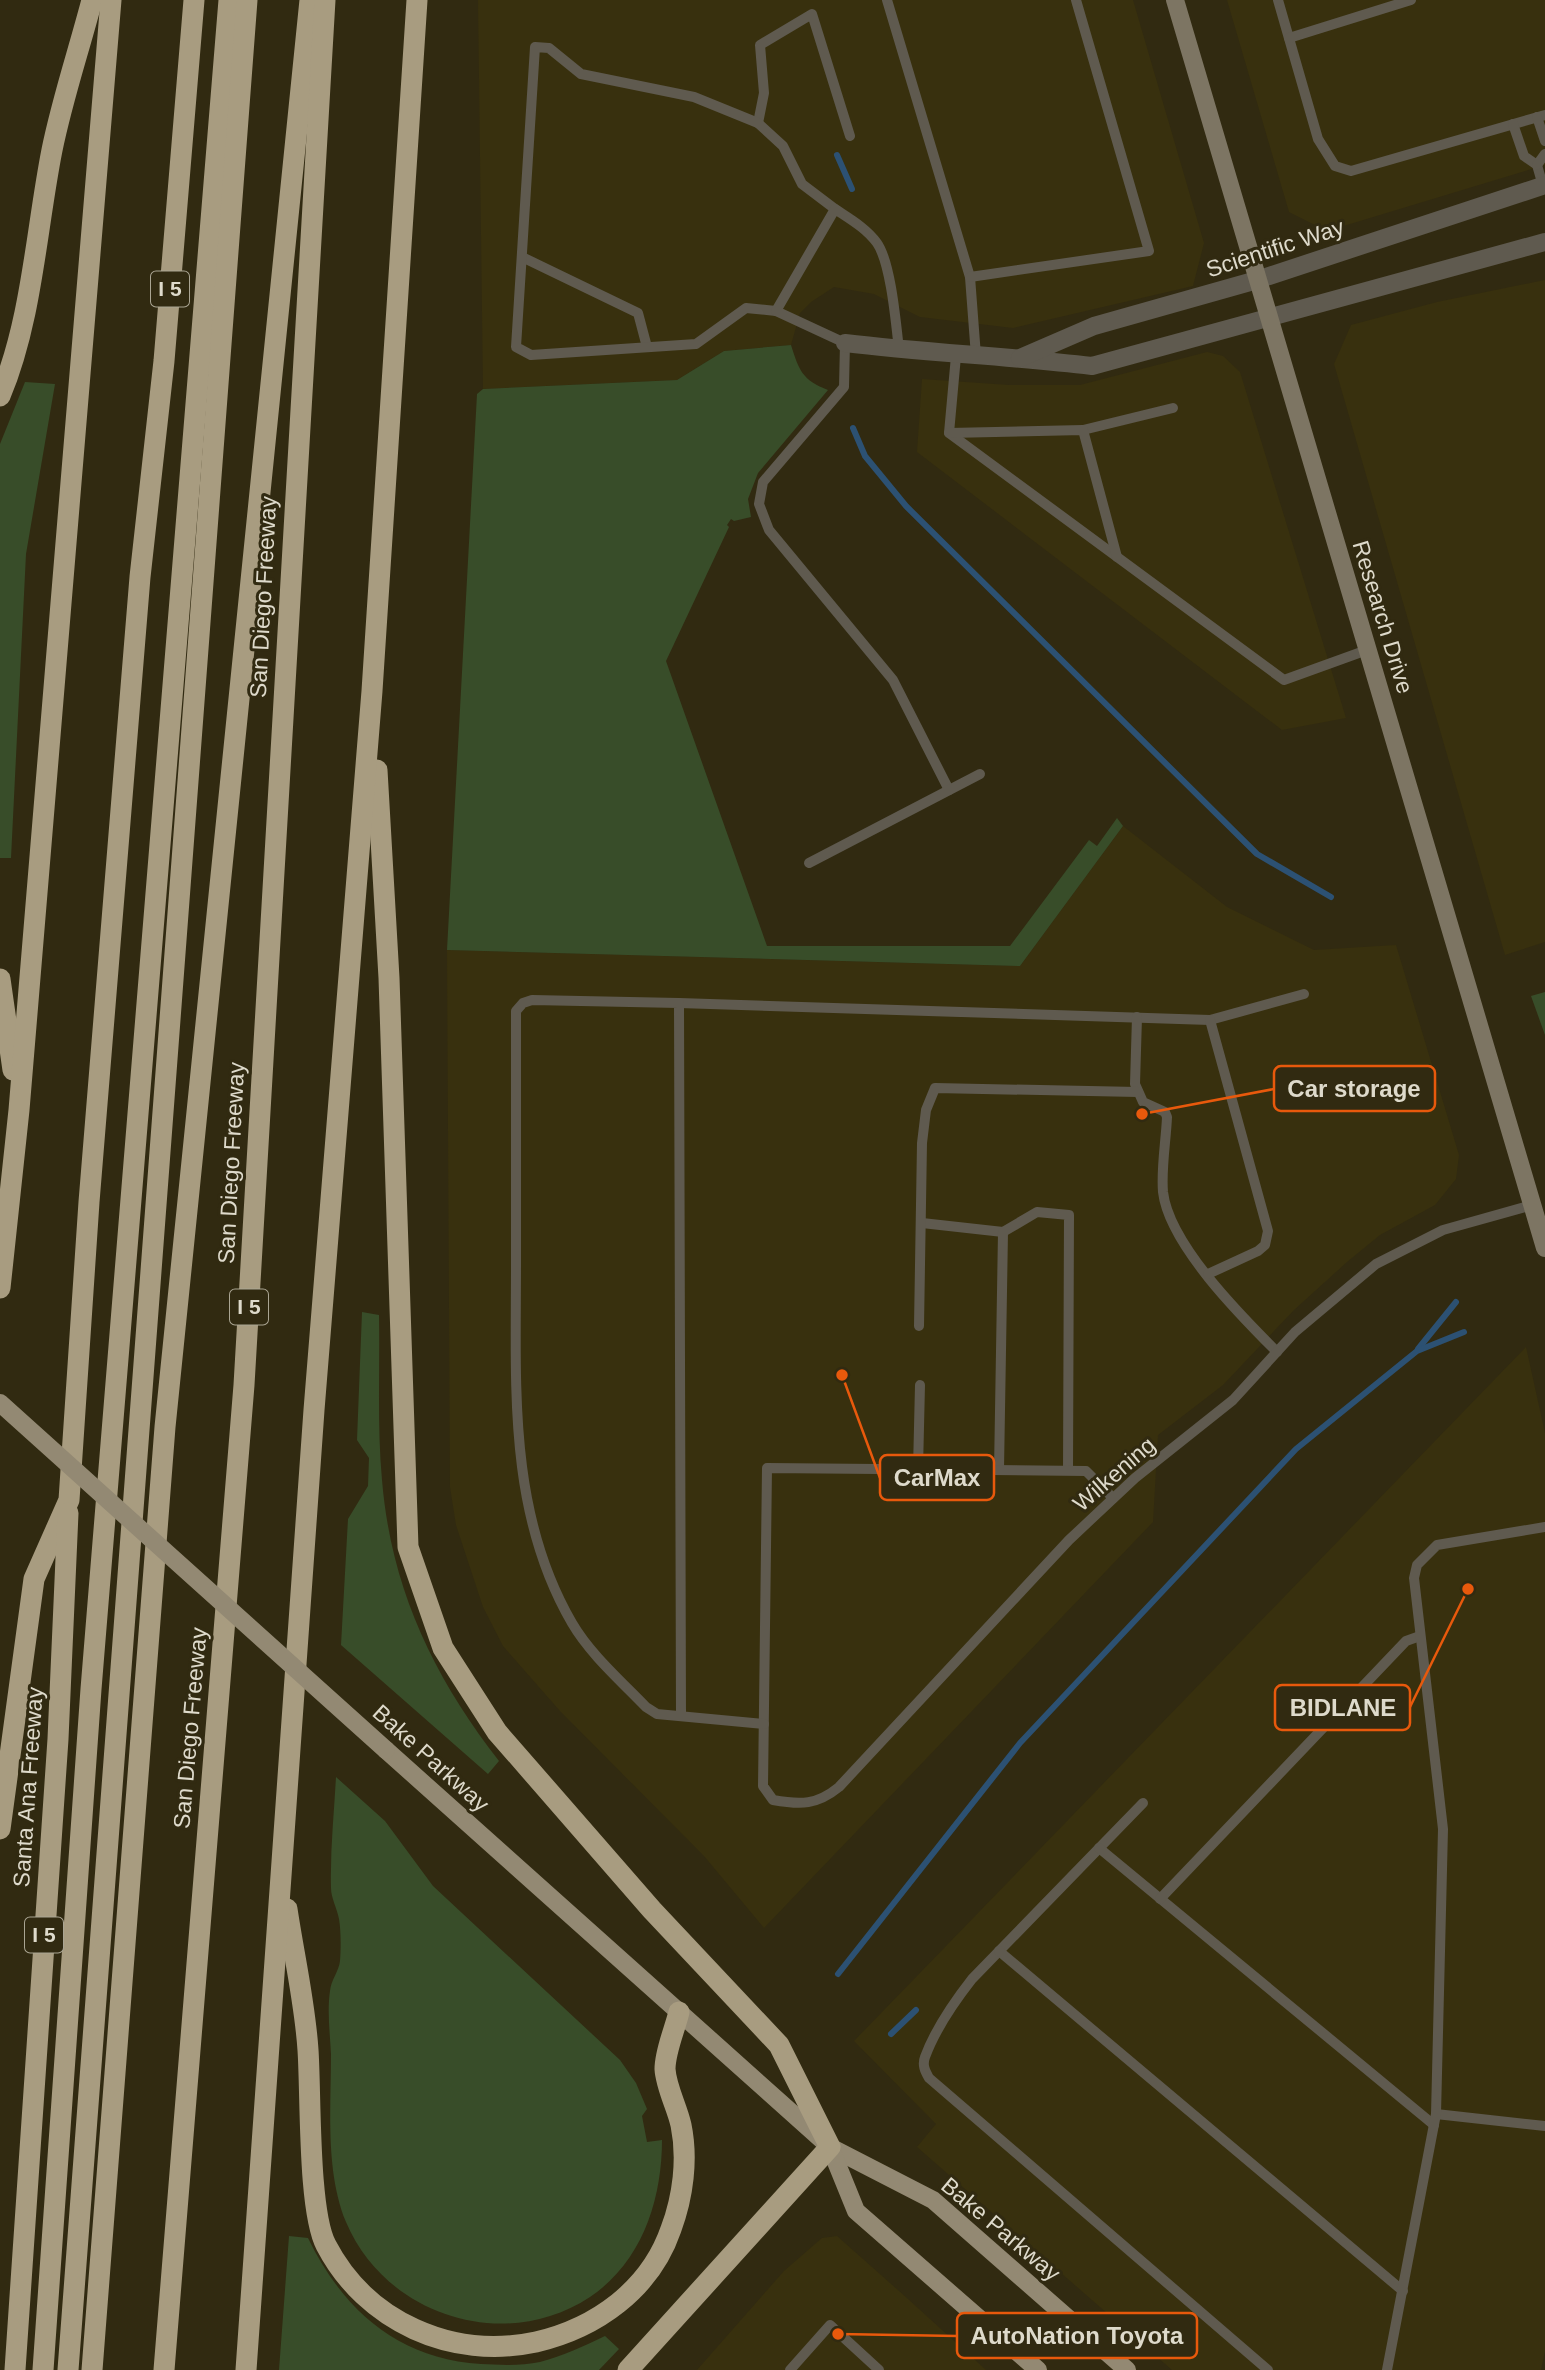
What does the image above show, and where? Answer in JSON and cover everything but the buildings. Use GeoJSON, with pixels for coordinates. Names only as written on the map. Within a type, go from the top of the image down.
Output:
{"type":"FeatureCollection","features":[{"type":"Feature","properties":{"kind":"highway"},"geometry":{"type":"LineString","coordinates":[[0,396],[9,374],[22,324],[52,148],[92,0]]}},
{"type":"Feature","properties":{"kind":"highway"},"geometry":{"type":"LineString","coordinates":[[0,1288],[19,1110],[111,0]]}},
{"type":"Feature","properties":{"kind":"highway","name":"I 5"},"geometry":{"type":"LineString","coordinates":[[69,1500],[140,578],[164,361],[194,0]]}},
{"type":"Feature","properties":{"kind":"highway"},"geometry":{"type":"LineString","coordinates":[[43,2370],[94,1649],[229,0]]}},
{"type":"Feature","properties":{"kind":"highway"},"geometry":{"type":"LineString","coordinates":[[68,2370],[102,1959],[247,0]]}},
{"type":"Feature","properties":{"kind":"highway"},"geometry":{"type":"LineString","coordinates":[[93,2370],[165,1427],[310,0]]}},
{"type":"Feature","properties":{"kind":"highway","name":"San Diego Freeway"},"geometry":{"type":"LineString","coordinates":[[164,2370],[244,1385],[325,0]]}},
{"type":"Feature","properties":{"kind":"highway"},"geometry":{"type":"LineString","coordinates":[[246,2370],[281,1871],[372,691],[417,0]]}},
{"type":"Feature","properties":{"kind":"highway"},"geometry":{"type":"LineString","coordinates":[[372,691],[389,978],[408,1547],[422,1594],[443,1648],[498,1732],[652,1910],[779,2045],[830,2147],[628,2370]]}},
{"type":"Feature","properties":{"kind":"highway"},"geometry":{"type":"LineString","coordinates":[[0,979],[19,1110]]}},
{"type":"Feature","properties":{"kind":"highway"},"geometry":{"type":"LineString","coordinates":[[0,1829],[34,1579],[69,1500]]}},
{"type":"Feature","properties":{"kind":"highway","name":"Santa Ana Freeway"},"geometry":{"type":"LineString","coordinates":[[15,2370],[58,1739],[69,1500]]}},
{"type":"Feature","properties":{"kind":"highway"},"geometry":{"type":"LineString","coordinates":[[281,1871],[308,2047],[316,2197],[325,2244],[363,2294],[388,2314],[432,2337],[474,2348],[514,2347],[561,2336],[597,2321],[625,2299],[651,2268],[671,2232],[683,2178],[682,2127],[665,2069],[680,2012]]}},
{"type":"Feature","properties":{"kind":"main road","name":"Research Drive"},"geometry":{"type":"LineString","coordinates":[[1175,0],[1545,1248]]}},
{"type":"Feature","properties":{"kind":"main road","name":"Bake Parkway"},"geometry":{"type":"LineString","coordinates":[[0,1403],[830,2147],[933,2200],[1127,2370]]}},
{"type":"Feature","properties":{"kind":"main road","name":"Bake Parkway"},"geometry":{"type":"LineString","coordinates":[[830,2147],[856,2211],[1038,2370]]}},
{"type":"Feature","properties":{"kind":"street","name":"Scientific Way"},"geometry":{"type":"LineString","coordinates":[[1020,358],[1094,326],[1257,280],[1544,185]]}},
{"type":"Feature","properties":{"kind":"street","name":"Scientific Way"},"geometry":{"type":"LineString","coordinates":[[845,343],[956,356],[1020,358],[1092,366],[1545,242]]}},
{"type":"Feature","properties":{"kind":"lane"},"geometry":{"type":"LineString","coordinates":[[887,0],[970,277],[976,357]]}},
{"type":"Feature","properties":{"kind":"lane"},"geometry":{"type":"LineString","coordinates":[[970,277],[1149,251],[1076,0]]}},
{"type":"Feature","properties":{"kind":"lane"},"geometry":{"type":"LineString","coordinates":[[1278,0],[1318,139],[1335,166],[1351,171],[1541,116],[1545,141]]}},
{"type":"Feature","properties":{"kind":"lane"},"geometry":{"type":"LineString","coordinates":[[1289,38],[1411,0]]}},
{"type":"Feature","properties":{"kind":"lane"},"geometry":{"type":"LineString","coordinates":[[758,123],[764,93],[760,45],[812,15],[850,136]]}},
{"type":"Feature","properties":{"kind":"lane"},"geometry":{"type":"LineString","coordinates":[[899,350],[894,305],[878,245],[863,228],[802,184],[783,146],[758,123],[694,97],[581,74],[549,48],[535,47],[516,347],[531,355],[696,344],[746,308],[776,311],[845,343],[844,387],[763,482],[759,504],[769,530],[893,680],[949,790]]}},
{"type":"Feature","properties":{"kind":"lane"},"geometry":{"type":"LineString","coordinates":[[1513,124],[1524,156],[1538,165],[1544,185]]}},
{"type":"Feature","properties":{"kind":"lane"},"geometry":{"type":"LineString","coordinates":[[1538,165],[1545,154]]}},
{"type":"Feature","properties":{"kind":"lane"},"geometry":{"type":"LineString","coordinates":[[776,311],[835,209]]}},
{"type":"Feature","properties":{"kind":"lane"},"geometry":{"type":"LineString","coordinates":[[522,257],[638,313],[647,347]]}},
{"type":"Feature","properties":{"kind":"lane"},"geometry":{"type":"LineString","coordinates":[[949,433],[956,356]]}},
{"type":"Feature","properties":{"kind":"lane"},"geometry":{"type":"LineString","coordinates":[[949,433],[1083,430],[1173,408]]}},
{"type":"Feature","properties":{"kind":"lane"},"geometry":{"type":"LineString","coordinates":[[1083,430],[1118,558]]}},
{"type":"Feature","properties":{"kind":"lane"},"geometry":{"type":"LineString","coordinates":[[949,433],[1284,680],[1367,650]]}},
{"type":"Feature","properties":{"kind":"lane"},"geometry":{"type":"LineString","coordinates":[[809,863],[980,774]]}},
{"type":"Feature","properties":{"kind":"lane"},"geometry":{"type":"LineString","coordinates":[[1113,1498],[1086,1471],[767,1468],[764,1724],[657,1714],[646,1707],[573,1626],[554,1587],[539,1546],[522,1480],[516,1382],[516,1011],[523,1003],[532,1000],[1210,1020],[1304,994]]}},
{"type":"Feature","properties":{"kind":"lane"},"geometry":{"type":"LineString","coordinates":[[679,1003],[681,1716]]}},
{"type":"Feature","properties":{"kind":"lane"},"geometry":{"type":"LineString","coordinates":[[1138,1017],[1138,1091],[1147,1105],[1165,1112],[1163,1191],[1169,1216],[1232,1307],[1277,1352]]}},
{"type":"Feature","properties":{"kind":"lane"},"geometry":{"type":"LineString","coordinates":[[1208,1274],[1258,1251],[1265,1245],[1268,1231],[1210,1020]]}},
{"type":"Feature","properties":{"kind":"lane"},"geometry":{"type":"LineString","coordinates":[[919,1326],[922,1143],[926,1110],[935,1088],[1138,1091]]}},
{"type":"Feature","properties":{"kind":"lane","name":"Wilkening"},"geometry":{"type":"LineString","coordinates":[[764,1724],[763,1786],[773,1800],[792,1803],[822,1800],[839,1787],[1069,1540],[1113,1498],[1233,1401],[1295,1332],[1376,1264],[1443,1230],[1532,1205]]}},
{"type":"Feature","properties":{"kind":"lane"},"geometry":{"type":"LineString","coordinates":[[922,1223],[1003,1232],[1037,1212],[1069,1215],[1068,1470]]}},
{"type":"Feature","properties":{"kind":"lane"},"geometry":{"type":"LineString","coordinates":[[999,1470],[1003,1232]]}},
{"type":"Feature","properties":{"kind":"lane"},"geometry":{"type":"LineString","coordinates":[[918,1469],[920,1385]]}},
{"type":"Feature","properties":{"kind":"lane"},"geometry":{"type":"LineString","coordinates":[[1387,2370],[1436,2114],[1443,1829],[1414,1577],[1417,1565],[1437,1545],[1545,1527]]}},
{"type":"Feature","properties":{"kind":"lane"},"geometry":{"type":"LineString","coordinates":[[1160,1899],[1406,1641],[1420,1636]]}},
{"type":"Feature","properties":{"kind":"lane"},"geometry":{"type":"LineString","coordinates":[[1143,1803],[999,1951],[955,2001],[924,2057],[924,2068],[929,2078],[1268,2370]]}},
{"type":"Feature","properties":{"kind":"lane"},"geometry":{"type":"LineString","coordinates":[[1099,1848],[1434,2125]]}},
{"type":"Feature","properties":{"kind":"lane"},"geometry":{"type":"LineString","coordinates":[[999,1951],[1403,2291]]}},
{"type":"Feature","properties":{"kind":"lane"},"geometry":{"type":"LineString","coordinates":[[1436,2114],[1545,2126]]}},
{"type":"Feature","properties":{"kind":"lane"},"geometry":{"type":"LineString","coordinates":[[790,2370],[830,2325],[879,2370]]}},
{"type":"Feature","properties":{"kind":"shaded area"},"geometry":{"type":"Polygon","coordinates":[[[478,0],[1133,0],[1204,243],[1193,286],[1013,328],[920,317],[874,294],[834,287],[800,313],[791,345],[724,351],[677,380],[483,389],[478,0]]]}},
{"type":"Feature","properties":{"kind":"shaded area"},"geometry":{"type":"Polygon","coordinates":[[[1227,0],[1545,0],[1545,165],[1327,231],[1289,212],[1227,0]]]}},
{"type":"Feature","properties":{"kind":"shaded area"},"geometry":{"type":"Polygon","coordinates":[[[1545,280],[1545,942],[1505,955],[1334,364],[1351,325],[1437,302],[1545,280]]]}},
{"type":"Feature","properties":{"kind":"shaded area"},"geometry":{"type":"Polygon","coordinates":[[[1207,352],[1223,356],[1240,372],[1346,718],[1282,730],[917,452],[922,379],[1009,385],[1080,385],[1207,352]]]}},
{"type":"Feature","properties":{"kind":"shaded area"},"geometry":{"type":"Polygon","coordinates":[[[1123,826],[1227,907],[1314,950],[1396,945],[1459,1155],[1456,1179],[1435,1205],[1380,1235],[1347,1262],[1294,1310],[1223,1385],[1158,1435],[1153,1522],[764,1928],[704,1856],[560,1711],[503,1646],[483,1607],[456,1525],[450,1487],[447,950],[1020,966],[1123,826]]]}},
{"type":"Feature","properties":{"kind":"shaded area"},"geometry":{"type":"Polygon","coordinates":[[[1526,1347],[1545,1433],[1545,2351],[1541,2370],[1172,2370],[917,2147],[936,2124],[854,2041],[1526,1347]]]}},
{"type":"Feature","properties":{"kind":"shaded area"},"geometry":{"type":"Polygon","coordinates":[[[837,2236],[986,2370],[697,2370],[784,2271],[822,2238],[837,2236]]]}},
{"type":"Feature","properties":{"kind":"green space"},"geometry":{"type":"Polygon","coordinates":[[[791,345],[796,361],[807,378],[828,390],[758,473],[748,499],[751,517],[734,521],[731,519],[727,525],[729,527],[666,661],[767,946],[1010,946],[1089,840],[1097,846],[1117,818],[1123,826],[1020,966],[447,950],[477,394],[483,389],[677,380],[724,351],[791,345]]]}},
{"type":"Feature","properties":{"kind":"green space"},"geometry":{"type":"Polygon","coordinates":[[[25,382],[55,384],[26,554],[11,858],[0,858],[0,444],[25,382]]]}},
{"type":"Feature","properties":{"kind":"green space"},"geometry":{"type":"Polygon","coordinates":[[[1545,992],[1545,1035],[1531,996],[1545,992]]]}},
{"type":"Feature","properties":{"kind":"green space"},"geometry":{"type":"Polygon","coordinates":[[[362,1312],[379,1315],[380,1460],[387,1520],[395,1558],[419,1629],[435,1663],[475,1729],[499,1761],[488,1774],[341,1645],[348,1519],[368,1486],[369,1458],[357,1440],[362,1312]]]}},
{"type":"Feature","properties":{"kind":"green space"},"geometry":{"type":"Polygon","coordinates":[[[336,1777],[385,1821],[433,1886],[620,2060],[636,2083],[647,2109],[642,2116],[647,2142],[662,2140],[653,2207],[636,2248],[608,2283],[590,2297],[556,2314],[521,2322],[485,2323],[450,2316],[418,2302],[388,2281],[364,2254],[346,2222],[335,2182],[331,2139],[329,1999],[339,1965],[341,1945],[339,1919],[331,1888],[336,1777]]]}},
{"type":"Feature","properties":{"kind":"green space"},"geometry":{"type":"Polygon","coordinates":[[[289,2236],[308,2238],[338,2287],[376,2326],[399,2341],[424,2352],[451,2360],[510,2365],[549,2360],[605,2336],[619,2349],[599,2370],[279,2370],[289,2236]]]}},
{"type":"Feature","properties":{"kind":"waterway"},"geometry":{"type":"LineString","coordinates":[[837,155],[852,189]]}},
{"type":"Feature","properties":{"kind":"waterway"},"geometry":{"type":"LineString","coordinates":[[853,428],[865,456],[906,506],[1257,854],[1331,897]]}},
{"type":"Feature","properties":{"kind":"waterway"},"geometry":{"type":"LineString","coordinates":[[1418,1349],[1456,1302]]}},
{"type":"Feature","properties":{"kind":"waterway"},"geometry":{"type":"LineString","coordinates":[[838,1974],[1020,1743],[1296,1449],[1417,1351],[1464,1332]]}},
{"type":"Feature","properties":{"kind":"waterway"},"geometry":{"type":"LineString","coordinates":[[891,2034],[916,2010]]}},
{"type":"Feature","properties":{"kind":"place","name":"Car storage"},"geometry":{"type":"Point","coordinates":[1142,1114]}},
{"type":"Feature","properties":{"kind":"place","name":"CarMax"},"geometry":{"type":"Point","coordinates":[842,1375]}},
{"type":"Feature","properties":{"kind":"place","name":"BIDLANE"},"geometry":{"type":"Point","coordinates":[1468,1589]}},
{"type":"Feature","properties":{"kind":"place","name":"AutoNation Toyota"},"geometry":{"type":"Point","coordinates":[838,2334]}}]}
